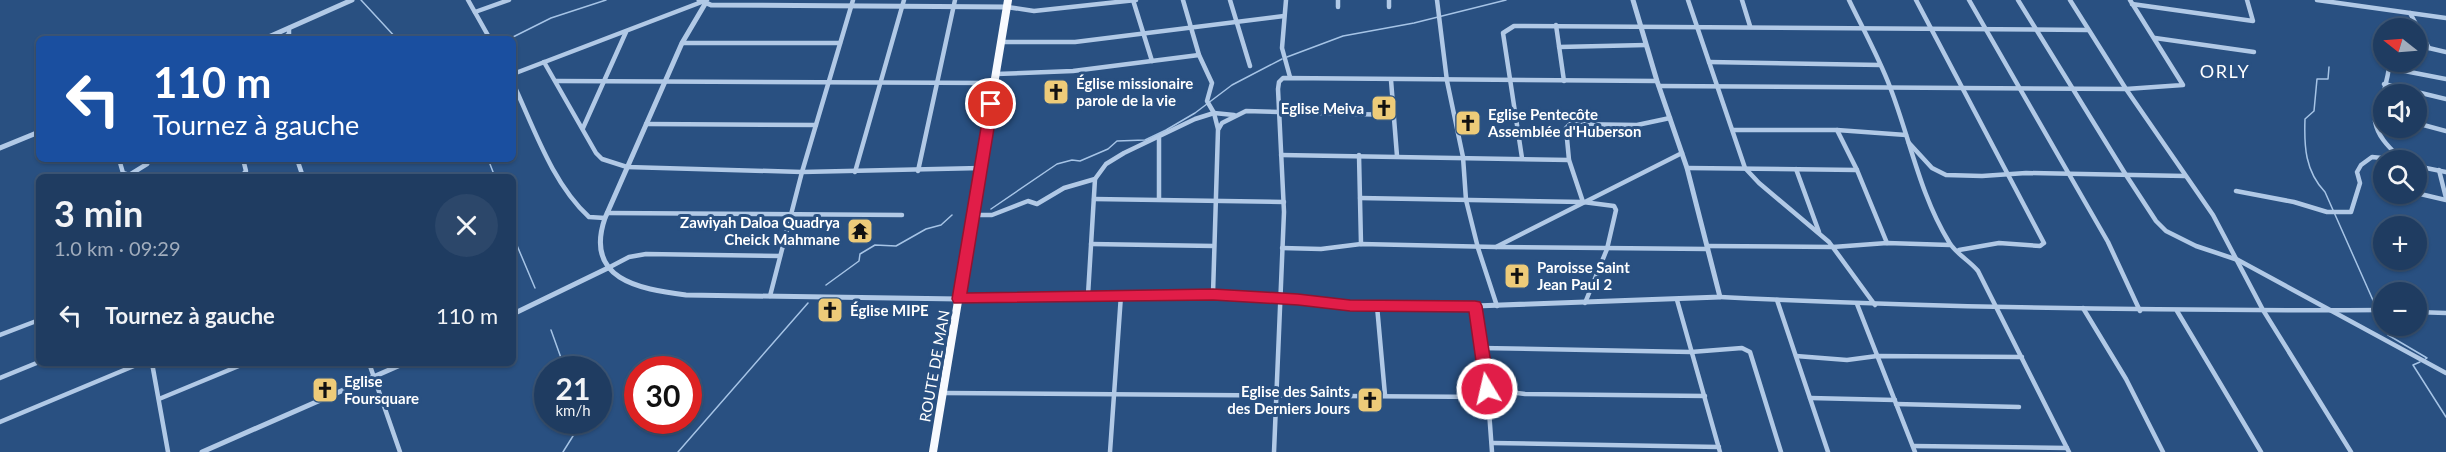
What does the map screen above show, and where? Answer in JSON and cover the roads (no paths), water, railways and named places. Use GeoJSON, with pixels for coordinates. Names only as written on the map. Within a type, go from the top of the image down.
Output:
{"type":"FeatureCollection","features":[{"type":"Feature","properties":{"kind":"highway","name":"ROUTE DE MAN"},"geometry":{"type":"LineString","coordinates":[[933,452],[1008,4]]}},
{"type":"Feature","properties":{"kind":"street"},"geometry":{"type":"LineString","coordinates":[[271,36],[352,0]]}},
{"type":"Feature","properties":{"kind":"street"},"geometry":{"type":"LineString","coordinates":[[468,0],[488,36]]}},
{"type":"Feature","properties":{"kind":"street"},"geometry":{"type":"LineString","coordinates":[[475,12],[509,0]]}},
{"type":"Feature","properties":{"kind":"street"},"geometry":{"type":"LineString","coordinates":[[1080,0],[1081,7]]}},
{"type":"Feature","properties":{"kind":"street"},"geometry":{"type":"LineString","coordinates":[[516,73],[703,2],[1008,4],[1034,11],[1134,0],[1152,61]]}},
{"type":"Feature","properties":{"kind":"street"},"geometry":{"type":"LineString","coordinates":[[1183,0],[1199,55],[1212,81],[1207,101],[1214,113],[1218,130],[1213,294]]}},
{"type":"Feature","properties":{"kind":"street"},"geometry":{"type":"LineString","coordinates":[[1230,0],[1250,66]]}},
{"type":"Feature","properties":{"kind":"street"},"geometry":{"type":"LineString","coordinates":[[1286,0],[1280,44],[1281,57],[1290,77]]}},
{"type":"Feature","properties":{"kind":"street"},"geometry":{"type":"LineString","coordinates":[[1338,0],[1338,7]]}},
{"type":"Feature","properties":{"kind":"street"},"geometry":{"type":"LineString","coordinates":[[1389,0],[1389,8]]}},
{"type":"Feature","properties":{"kind":"street"},"geometry":{"type":"LineString","coordinates":[[1437,0],[1447,81],[1463,157],[1466,200],[1478,248],[1497,306]]}},
{"type":"Feature","properties":{"kind":"street"},"geometry":{"type":"LineString","coordinates":[[1633,0],[1687,168],[1720,297]]}},
{"type":"Feature","properties":{"kind":"street"},"geometry":{"type":"LineString","coordinates":[[1688,0],[1744,168],[1833,247],[1875,305]]}},
{"type":"Feature","properties":{"kind":"street"},"geometry":{"type":"LineString","coordinates":[[1742,0],[1750,26]]}},
{"type":"Feature","properties":{"kind":"street"},"geometry":{"type":"LineString","coordinates":[[1849,0],[1890,86],[1927,197],[1950,244],[1978,271],[2068,450],[1914,449],[1857,304]]}},
{"type":"Feature","properties":{"kind":"street"},"geometry":{"type":"LineString","coordinates":[[1916,0],[1963,86],[2041,236],[2044,246],[1999,243],[1958,250]]}},
{"type":"Feature","properties":{"kind":"street"},"geometry":{"type":"LineString","coordinates":[[1969,0],[2108,242],[2140,311]]}},
{"type":"Feature","properties":{"kind":"street"},"geometry":{"type":"LineString","coordinates":[[2018,0],[2126,175],[2156,221],[2166,231],[2196,246],[2238,260],[2446,373]]}},
{"type":"Feature","properties":{"kind":"street"},"geometry":{"type":"LineString","coordinates":[[2070,0],[2126,89],[2213,215],[2263,310],[2351,452]]}},
{"type":"Feature","properties":{"kind":"street"},"geometry":{"type":"LineString","coordinates":[[2131,2],[2253,21],[2247,0]]}},
{"type":"Feature","properties":{"kind":"street"},"geometry":{"type":"LineString","coordinates":[[2318,0],[2446,18]]}},
{"type":"Feature","properties":{"kind":"street"},"geometry":{"type":"LineString","coordinates":[[2355,0],[2359,6]]}},
{"type":"Feature","properties":{"kind":"street"},"geometry":{"type":"LineString","coordinates":[[703,2],[664,82],[606,215],[598,245],[608,268],[623,279],[662,292],[686,295],[959,299],[1213,294],[1377,306],[1497,306],[1720,297],[1875,305],[2140,311],[2373,309]]}},
{"type":"Feature","properties":{"kind":"street"},"geometry":{"type":"LineString","coordinates":[[770,296],[802,172],[853,2]]}},
{"type":"Feature","properties":{"kind":"street"},"geometry":{"type":"LineString","coordinates":[[855,172],[882,83],[903,2]]}},
{"type":"Feature","properties":{"kind":"street"},"geometry":{"type":"LineString","coordinates":[[1274,452],[1284,202],[1279,82],[1290,77],[1717,86],[2020,86],[2126,89],[2183,85],[2131,2]]}},
{"type":"Feature","properties":{"kind":"street"},"geometry":{"type":"LineString","coordinates":[[918,171],[954,3]]}},
{"type":"Feature","properties":{"kind":"street"},"geometry":{"type":"LineString","coordinates":[[2410,13],[2429,48],[2446,52]]}},
{"type":"Feature","properties":{"kind":"street"},"geometry":{"type":"LineString","coordinates":[[1002,42],[1075,42],[1284,16]]}},
{"type":"Feature","properties":{"kind":"street"},"geometry":{"type":"LineString","coordinates":[[1556,25],[1564,81]]}},
{"type":"Feature","properties":{"kind":"street"},"geometry":{"type":"LineString","coordinates":[[1522,158],[1503,33],[1514,26],[1696,25],[2088,30]]}},
{"type":"Feature","properties":{"kind":"street"},"geometry":{"type":"LineString","coordinates":[[286,36],[289,34],[289,28]]}},
{"type":"Feature","properties":{"kind":"street"},"geometry":{"type":"LineString","coordinates":[[583,128],[626,31]]}},
{"type":"Feature","properties":{"kind":"street"},"geometry":{"type":"LineString","coordinates":[[2155,38],[2254,52]]}},
{"type":"Feature","properties":{"kind":"street"},"geometry":{"type":"LineString","coordinates":[[682,43],[840,43]]}},
{"type":"Feature","properties":{"kind":"street"},"geometry":{"type":"LineString","coordinates":[[1559,46],[1646,45]]}},
{"type":"Feature","properties":{"kind":"street"},"geometry":{"type":"LineString","coordinates":[[996,74],[1073,71],[1199,55]]}},
{"type":"Feature","properties":{"kind":"street"},"geometry":{"type":"LineString","coordinates":[[544,62],[596,153],[603,159],[627,167],[802,172],[981,168]]}},
{"type":"Feature","properties":{"kind":"street"},"geometry":{"type":"LineString","coordinates":[[1709,62],[1880,65]]}},
{"type":"Feature","properties":{"kind":"street"},"geometry":{"type":"LineString","coordinates":[[2384,84],[2388,80],[2389,72]]}},
{"type":"Feature","properties":{"kind":"street"},"geometry":{"type":"LineString","coordinates":[[2410,72],[2446,79]]}},
{"type":"Feature","properties":{"kind":"street"},"geometry":{"type":"LineString","coordinates":[[1391,80],[1397,156]]}},
{"type":"Feature","properties":{"kind":"street"},"geometry":{"type":"LineString","coordinates":[[555,81],[995,83]]}},
{"type":"Feature","properties":{"kind":"street"},"geometry":{"type":"LineString","coordinates":[[516,89],[549,158],[572,199],[589,217],[606,215],[902,216]]}},
{"type":"Feature","properties":{"kind":"street"},"geometry":{"type":"LineString","coordinates":[[2427,94],[2446,99]]}},
{"type":"Feature","properties":{"kind":"street"},"geometry":{"type":"LineString","coordinates":[[1218,130],[1222,123],[1246,111],[1393,115]]}},
{"type":"Feature","properties":{"kind":"street"},"geometry":{"type":"LineString","coordinates":[[1088,295],[1095,180],[1106,164],[1136,146],[1159,138],[1195,119],[1214,113],[1234,115]]}},
{"type":"Feature","properties":{"kind":"street"},"geometry":{"type":"LineString","coordinates":[[1583,202],[1569,160],[1566,128],[1570,124],[1637,125],[1670,118]]}},
{"type":"Feature","properties":{"kind":"street"},"geometry":{"type":"LineString","coordinates":[[646,124],[816,125]]}},
{"type":"Feature","properties":{"kind":"street"},"geometry":{"type":"LineString","coordinates":[[2427,126],[2446,131]]}},
{"type":"Feature","properties":{"kind":"street"},"geometry":{"type":"LineString","coordinates":[[1733,130],[1837,130],[1906,135]]}},
{"type":"Feature","properties":{"kind":"street"},"geometry":{"type":"LineString","coordinates":[[1837,130],[1857,170],[1887,243]]}},
{"type":"Feature","properties":{"kind":"street"},"geometry":{"type":"LineString","coordinates":[[0,148],[36,133]]}},
{"type":"Feature","properties":{"kind":"street"},"geometry":{"type":"LineString","coordinates":[[1159,138],[1159,199]]}},
{"type":"Feature","properties":{"kind":"street"},"geometry":{"type":"LineString","coordinates":[[2381,138],[2392,150]]}},
{"type":"Feature","properties":{"kind":"street"},"geometry":{"type":"LineString","coordinates":[[1909,143],[1942,174],[2185,176]]}},
{"type":"Feature","properties":{"kind":"street"},"geometry":{"type":"LineString","coordinates":[[1496,247],[1682,153]]}},
{"type":"Feature","properties":{"kind":"street"},"geometry":{"type":"LineString","coordinates":[[1281,155],[1569,160]]}},
{"type":"Feature","properties":{"kind":"street"},"geometry":{"type":"LineString","coordinates":[[1359,155],[1360,244]]}},
{"type":"Feature","properties":{"kind":"street"},"geometry":{"type":"LineString","coordinates":[[2236,191],[2294,202],[2327,212],[2351,212],[2360,183],[2358,169],[2373,157]]}},
{"type":"Feature","properties":{"kind":"street"},"geometry":{"type":"LineString","coordinates":[[130,174],[148,162]]}},
{"type":"Feature","properties":{"kind":"street"},"geometry":{"type":"LineString","coordinates":[[1687,168],[1857,170]]}},
{"type":"Feature","properties":{"kind":"street"},"geometry":{"type":"LineString","coordinates":[[2427,168],[2446,172]]}},
{"type":"Feature","properties":{"kind":"street"},"geometry":{"type":"LineString","coordinates":[[1796,169],[1820,235]]}},
{"type":"Feature","properties":{"kind":"street"},"geometry":{"type":"LineString","coordinates":[[2427,195],[2446,199],[2439,170]]}},
{"type":"Feature","properties":{"kind":"street"},"geometry":{"type":"LineString","coordinates":[[973,215],[992,215],[1028,201],[1037,204],[1064,188],[1082,181],[1095,180]]}},
{"type":"Feature","properties":{"kind":"street"},"geometry":{"type":"LineString","coordinates":[[1360,198],[1583,202],[1616,208],[1607,249],[1586,303]]}},
{"type":"Feature","properties":{"kind":"street"},"geometry":{"type":"LineString","coordinates":[[1094,199],[1215,199],[1284,202]]}},
{"type":"Feature","properties":{"kind":"street"},"geometry":{"type":"LineString","coordinates":[[1282,248],[1321,249],[1360,244],[1607,249],[1833,247],[1887,243],[1922,246],[1950,244]]}},
{"type":"Feature","properties":{"kind":"street"},"geometry":{"type":"LineString","coordinates":[[1091,244],[1214,246]]}},
{"type":"Feature","properties":{"kind":"street"},"geometry":{"type":"LineString","coordinates":[[516,313],[629,257],[646,254],[780,256]]}},
{"type":"Feature","properties":{"kind":"street"},"geometry":{"type":"LineString","coordinates":[[1110,452],[1121,295]]}},
{"type":"Feature","properties":{"kind":"street"},"geometry":{"type":"LineString","coordinates":[[1492,442],[1719,450],[1677,300]]}},
{"type":"Feature","properties":{"kind":"street"},"geometry":{"type":"LineString","coordinates":[[1777,300],[1828,452]]}},
{"type":"Feature","properties":{"kind":"street"},"geometry":{"type":"LineString","coordinates":[[1377,306],[1385,394]]}},
{"type":"Feature","properties":{"kind":"street"},"geometry":{"type":"LineString","coordinates":[[1475,306],[1488,397],[1492,452]]}},
{"type":"Feature","properties":{"kind":"street"},"geometry":{"type":"LineString","coordinates":[[2083,308],[2126,379],[2163,452]]}},
{"type":"Feature","properties":{"kind":"street"},"geometry":{"type":"LineString","coordinates":[[2177,311],[2261,452]]}},
{"type":"Feature","properties":{"kind":"street"},"geometry":{"type":"LineString","coordinates":[[2427,312],[2446,313]]}},
{"type":"Feature","properties":{"kind":"street"},"geometry":{"type":"LineString","coordinates":[[0,335],[36,321]]}},
{"type":"Feature","properties":{"kind":"street"},"geometry":{"type":"LineString","coordinates":[[1481,348],[1691,352],[1742,348],[1750,352],[1781,452]]}},
{"type":"Feature","properties":{"kind":"street"},"geometry":{"type":"LineString","coordinates":[[1796,357],[1847,360],[1877,356],[2022,357]]}},
{"type":"Feature","properties":{"kind":"street"},"geometry":{"type":"LineString","coordinates":[[0,378],[36,363]]}},
{"type":"Feature","properties":{"kind":"street"},"geometry":{"type":"LineString","coordinates":[[0,422],[134,366]]}},
{"type":"Feature","properties":{"kind":"street"},"geometry":{"type":"LineString","coordinates":[[153,366],[168,452]]}},
{"type":"Feature","properties":{"kind":"street"},"geometry":{"type":"LineString","coordinates":[[159,399],[239,366]]}},
{"type":"Feature","properties":{"kind":"street"},"geometry":{"type":"LineString","coordinates":[[370,366],[400,452]]}},
{"type":"Feature","properties":{"kind":"street"},"geometry":{"type":"LineString","coordinates":[[202,452],[398,366]]}},
{"type":"Feature","properties":{"kind":"street"},"geometry":{"type":"LineString","coordinates":[[1487,389],[1525,393],[1705,396]]}},
{"type":"Feature","properties":{"kind":"street"},"geometry":{"type":"LineString","coordinates":[[943,393],[1385,394],[1488,397]]}},
{"type":"Feature","properties":{"kind":"street"},"geometry":{"type":"LineString","coordinates":[[1810,398],[2019,407]]}},
{"type":"Feature","properties":{"kind":"waterway"},"geometry":{"type":"LineString","coordinates":[[361,0],[394,36]]}},
{"type":"Feature","properties":{"kind":"waterway"},"geometry":{"type":"LineString","coordinates":[[515,36],[551,18],[606,0]]}},
{"type":"Feature","properties":{"kind":"waterway"},"geometry":{"type":"LineString","coordinates":[[1287,57],[1343,36],[1414,23],[1506,0]]}},
{"type":"Feature","properties":{"kind":"waterway"},"geometry":{"type":"LineString","coordinates":[[991,209],[1057,164],[1072,160],[1080,161],[1108,149],[1117,141],[1145,140],[1166,130],[1195,113],[1232,85],[1282,59]]}},
{"type":"Feature","properties":{"kind":"waterway"},"geometry":{"type":"LineString","coordinates":[[2329,67],[2328,79],[2317,79],[2314,111],[2305,119],[2307,158],[2313,176],[2325,192],[2373,300]]}},
{"type":"Feature","properties":{"kind":"waterway"},"geometry":{"type":"LineString","coordinates":[[489,162],[494,174]]}},
{"type":"Feature","properties":{"kind":"waterway"},"geometry":{"type":"LineString","coordinates":[[826,285],[859,261],[860,254],[875,245],[896,246],[926,229],[941,225],[952,215]]}},
{"type":"Feature","properties":{"kind":"waterway"},"geometry":{"type":"LineString","coordinates":[[516,243],[535,288]]}},
{"type":"Feature","properties":{"kind":"waterway"},"geometry":{"type":"LineString","coordinates":[[678,452],[808,303]]}},
{"type":"Feature","properties":{"kind":"waterway"},"geometry":{"type":"LineString","coordinates":[[551,330],[560,356]]}},
{"type":"Feature","properties":{"kind":"waterway"},"geometry":{"type":"LineString","coordinates":[[2390,336],[2427,358],[2424,360]]}},
{"type":"Feature","properties":{"kind":"waterway"},"geometry":{"type":"LineString","coordinates":[[2420,362],[2413,365],[2446,417]]}},
{"type":"Feature","properties":{"kind":"waterway"},"geometry":{"type":"LineString","coordinates":[[563,452],[574,434]]}},
{"type":"Feature","properties":{"kind":"place","name":"Église missionaire parole de la vie"},"geometry":{"type":"Point","coordinates":[1056,92]}},
{"type":"Feature","properties":{"kind":"place","name":"Eglise Meiva"},"geometry":{"type":"Point","coordinates":[1384,108]}},
{"type":"Feature","properties":{"kind":"place","name":"Eglise Pentecôte Assemblée d'Huberson"},"geometry":{"type":"Point","coordinates":[1468,123]}},
{"type":"Feature","properties":{"kind":"place","name":"Zawiyah Daloa Quadrya Cheick Mahmane"},"geometry":{"type":"Point","coordinates":[860,231]}},
{"type":"Feature","properties":{"kind":"place","name":"Paroisse Saint Jean Paul 2"},"geometry":{"type":"Point","coordinates":[1517,276]}},
{"type":"Feature","properties":{"kind":"place","name":"Église MIPE"},"geometry":{"type":"Point","coordinates":[830,310]}},
{"type":"Feature","properties":{"kind":"place","name":"Eglise Foursquare"},"geometry":{"type":"Point","coordinates":[325,390]}},
{"type":"Feature","properties":{"kind":"place","name":"Eglise des Saints des Derniers Jours"},"geometry":{"type":"Point","coordinates":[1370,400]}},
{"type":"Feature","properties":{"kind":"district","name":"ORLY"},"geometry":{"type":"Point","coordinates":[2225,71]}}]}
